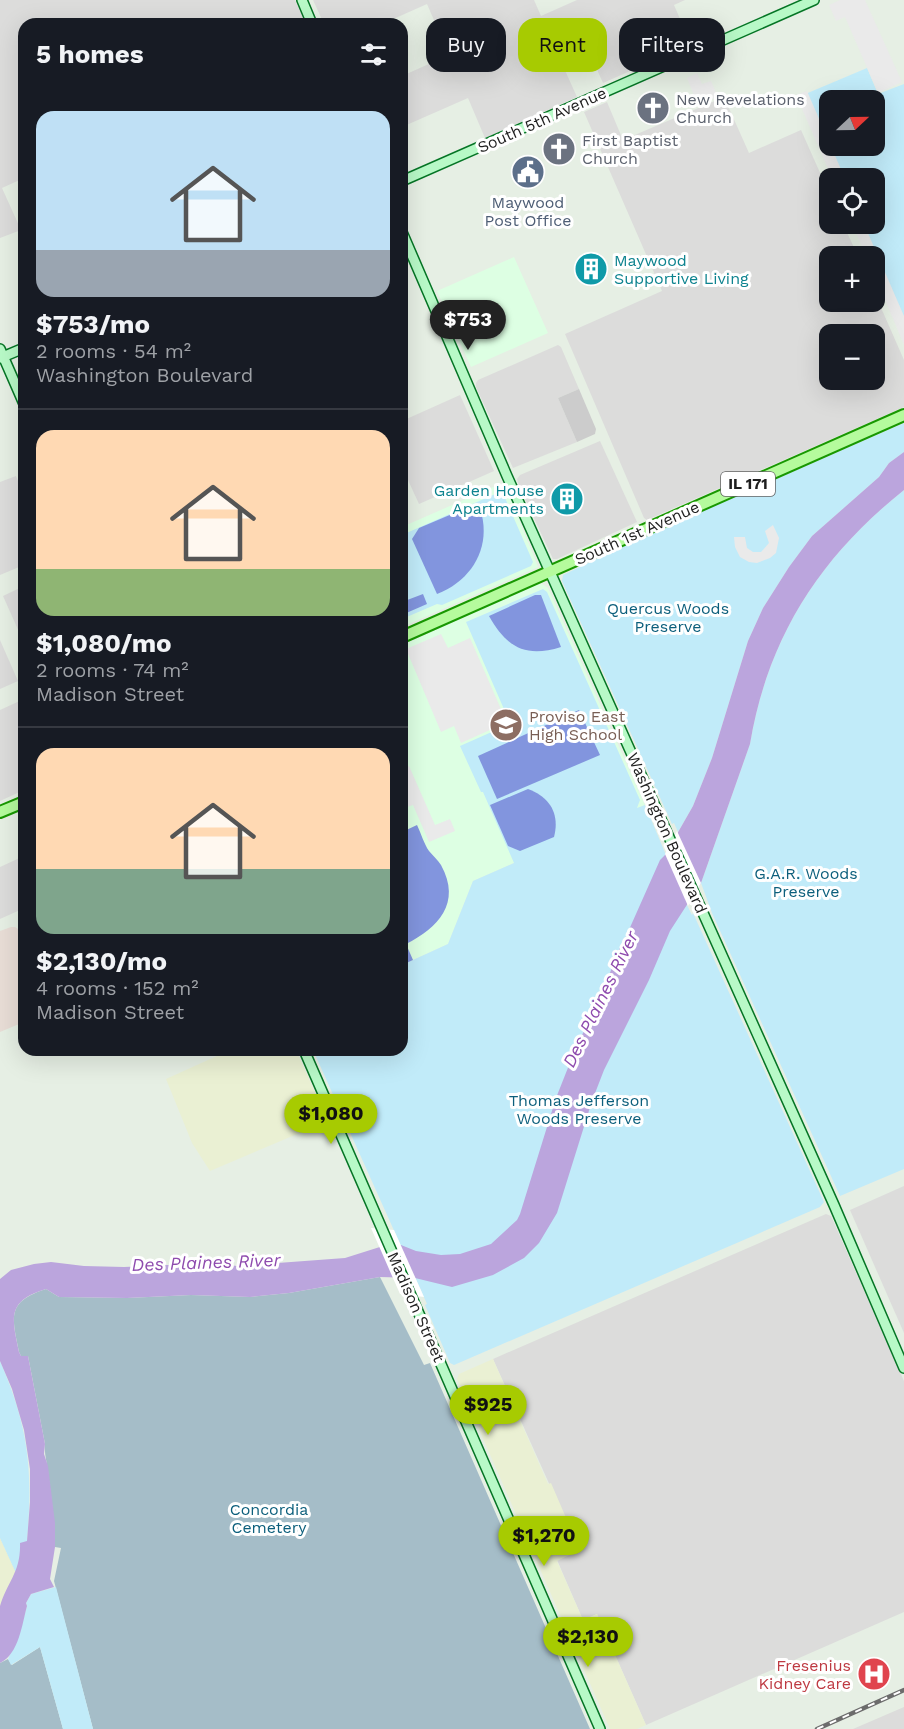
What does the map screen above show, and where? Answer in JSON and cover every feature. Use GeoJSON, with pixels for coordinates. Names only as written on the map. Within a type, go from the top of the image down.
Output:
{"type":"FeatureCollection","features":[{"type":"Feature","properties":{"kind":"main road","name":"South 1st Avenue"},"geometry":{"type":"LineString","coordinates":[[408,633],[904,415]]}},
{"type":"Feature","properties":{"kind":"main road"},"geometry":{"type":"LineString","coordinates":[[0,812],[18,804]]}},
{"type":"Feature","properties":{"kind":"street"},"geometry":{"type":"LineString","coordinates":[[302,0],[310,18]]}},
{"type":"Feature","properties":{"kind":"street","name":"South 5th Avenue"},"geometry":{"type":"LineString","coordinates":[[408,178],[813,0]]}},
{"type":"Feature","properties":{"kind":"street","name":"Washington Boulevard"},"geometry":{"type":"LineString","coordinates":[[408,246],[550,572],[834,1205],[904,1368]]}},
{"type":"Feature","properties":{"kind":"street"},"geometry":{"type":"LineString","coordinates":[[18,350],[1,354],[18,391]]}},
{"type":"Feature","properties":{"kind":"street","name":"Madison Street"},"geometry":{"type":"LineString","coordinates":[[307,1056],[600,1729]]}},
{"type":"Feature","properties":{"kind":"shaded area"},"geometry":{"type":"Polygon","coordinates":[[[0,0],[295,0],[303,18],[18,18],[18,181],[2,188],[18,223],[18,231],[0,238],[0,0]]]}},
{"type":"Feature","properties":{"kind":"shaded area"},"geometry":{"type":"Polygon","coordinates":[[[313,0],[534,0],[541,16],[577,0],[685,0],[674,5],[680,18],[619,18],[619,72],[628,72],[603,83],[598,72],[607,72],[607,18],[518,18],[518,72],[566,72],[577,97],[485,138],[468,98],[408,124],[408,73],[426,65],[426,72],[506,72],[506,18],[433,18],[427,4],[396,18],[321,18],[313,0]]]}},
{"type":"Feature","properties":{"kind":"shaded area"},"geometry":{"type":"Polygon","coordinates":[[[840,0],[865,0],[902,82],[885,90],[877,90],[845,17],[836,21],[829,5],[840,0]]]}},
{"type":"Feature","properties":{"kind":"shaded area"},"geometry":{"type":"Polygon","coordinates":[[[697,73],[702,84],[711,81],[718,97],[698,105],[687,78],[697,73]]]}},
{"type":"Feature","properties":{"kind":"shaded area"},"geometry":{"type":"Polygon","coordinates":[[[807,91],[819,119],[819,148],[796,95],[807,91]]]}},
{"type":"Feature","properties":{"kind":"shaded area"},"geometry":{"type":"Polygon","coordinates":[[[724,97],[749,153],[801,130],[819,170],[819,234],[848,234],[853,246],[819,246],[819,312],[883,312],[904,360],[904,407],[647,520],[644,518],[565,334],[662,291],[584,112],[607,102],[623,140],[724,97]]]}},
{"type":"Feature","properties":{"kind":"shaded area"},"geometry":{"type":"Polygon","coordinates":[[[822,156],[835,156],[840,168],[828,168],[822,156]]]}},
{"type":"Feature","properties":{"kind":"shaded area"},"geometry":{"type":"Polygon","coordinates":[[[856,234],[868,234],[874,246],[862,246],[856,234]]]}},
{"type":"Feature","properties":{"kind":"shaded area"},"geometry":{"type":"Polygon","coordinates":[[[514,257],[548,333],[471,367],[437,291],[514,257]]]}},
{"type":"Feature","properties":{"kind":"shaded area"},"geometry":{"type":"Polygon","coordinates":[[[885,272],[904,316],[904,345],[885,300],[885,272]]]}},
{"type":"Feature","properties":{"kind":"shaded area"},"geometry":{"type":"Polygon","coordinates":[[[558,345],[561,347],[579,389],[558,398],[577,442],[513,468],[476,383],[478,380],[558,345]]]}},
{"type":"Feature","properties":{"kind":"shaded area"},"geometry":{"type":"Polygon","coordinates":[[[579,389],[596,429],[595,434],[577,442],[558,398],[579,389]]]}},
{"type":"Feature","properties":{"kind":"shaded area"},"geometry":{"type":"Polygon","coordinates":[[[460,395],[494,471],[419,504],[408,480],[408,418],[460,395]]]}},
{"type":"Feature","properties":{"kind":"shaded area"},"geometry":{"type":"Polygon","coordinates":[[[600,441],[637,522],[553,559],[517,479],[520,475],[600,441]]]}},
{"type":"Feature","properties":{"kind":"shaded area"},"geometry":{"type":"Polygon","coordinates":[[[16,476],[18,481],[18,568],[0,575],[0,482],[16,476]]]}},
{"type":"Feature","properties":{"kind":"shaded area"},"geometry":{"type":"Polygon","coordinates":[[[500,484],[506,487],[538,567],[408,624],[408,524],[500,484]]]}},
{"type":"Feature","properties":{"kind":"shaded area"},"geometry":{"type":"Polygon","coordinates":[[[478,503],[484,532],[478,558],[462,579],[437,594],[412,539],[419,528],[478,503]]]}},
{"type":"Feature","properties":{"kind":"shaded area"},"geometry":{"type":"Polygon","coordinates":[[[773,525],[779,538],[776,553],[757,563],[740,557],[735,547],[734,537],[745,537],[747,548],[753,552],[761,552],[769,543],[765,531],[773,525]]]}},
{"type":"Feature","properties":{"kind":"shaded area","name":"Proviso East High School"},"geometry":{"type":"Polygon","coordinates":[[[538,584],[548,588],[645,805],[473,881],[448,944],[408,962],[408,642],[538,584]]]}},
{"type":"Feature","properties":{"kind":"shaded area"},"geometry":{"type":"Polygon","coordinates":[[[18,589],[18,630],[3,596],[18,589]]]}},
{"type":"Feature","properties":{"kind":"shaded area"},"geometry":{"type":"Polygon","coordinates":[[[423,594],[427,604],[408,612],[408,600],[423,594]]]}},
{"type":"Feature","properties":{"kind":"shaded area"},"geometry":{"type":"Polygon","coordinates":[[[535,595],[541,595],[561,647],[538,651],[519,648],[503,636],[489,616],[535,595]]]}},
{"type":"Feature","properties":{"kind":"shaded area"},"geometry":{"type":"Polygon","coordinates":[[[441,634],[448,648],[470,638],[504,716],[498,718],[501,725],[461,743],[454,726],[441,732],[408,654],[408,648],[441,634]]]}},
{"type":"Feature","properties":{"kind":"shaded area"},"geometry":{"type":"Polygon","coordinates":[[[0,640],[18,681],[0,689],[0,640]]]}},
{"type":"Feature","properties":{"kind":"shaded area"},"geometry":{"type":"Polygon","coordinates":[[[18,702],[18,793],[0,801],[0,710],[18,702]]]}},
{"type":"Feature","properties":{"kind":"shaded area"},"geometry":{"type":"Polygon","coordinates":[[[579,710],[600,755],[497,799],[478,756],[579,710]]]}},
{"type":"Feature","properties":{"kind":"shaded area"},"geometry":{"type":"Polygon","coordinates":[[[408,766],[435,825],[450,819],[455,831],[429,842],[413,805],[408,807],[408,766]]]}},
{"type":"Feature","properties":{"kind":"shaded area"},"geometry":{"type":"Polygon","coordinates":[[[528,789],[536,792],[552,807],[556,829],[554,837],[520,851],[508,846],[490,805],[528,789]]]}},
{"type":"Feature","properties":{"kind":"shaded area"},"geometry":{"type":"Polygon","coordinates":[[[417,825],[427,848],[441,865],[449,891],[448,902],[437,922],[418,938],[408,943],[408,829],[417,825]]]}},
{"type":"Feature","properties":{"kind":"shaded area"},"geometry":{"type":"Polygon","coordinates":[[[18,859],[18,911],[0,919],[0,867],[18,859]]]}},
{"type":"Feature","properties":{"kind":"shaded area"},"geometry":{"type":"Polygon","coordinates":[[[11,927],[18,929],[18,1024],[0,1032],[0,931],[11,927]]]}},
{"type":"Feature","properties":{"kind":"shaded area"},"geometry":{"type":"Polygon","coordinates":[[[408,949],[413,960],[408,962],[408,949]]]}},
{"type":"Feature","properties":{"kind":"shaded area"},"geometry":{"type":"Polygon","coordinates":[[[217,1056],[299,1056],[328,1121],[210,1171],[192,1143],[166,1079],[217,1056]]]}},
{"type":"Feature","properties":{"kind":"shaded area"},"geometry":{"type":"Polygon","coordinates":[[[904,1186],[904,1333],[850,1210],[904,1186]]]}},
{"type":"Feature","properties":{"kind":"shaded area"},"geometry":{"type":"Polygon","coordinates":[[[826,1214],[831,1216],[904,1381],[904,1612],[646,1725],[597,1614],[583,1620],[557,1560],[579,1550],[493,1359],[826,1214]]]}},
{"type":"Feature","properties":{"kind":"shaded area"},"geometry":{"type":"Polygon","coordinates":[[[493,1359],[580,1550],[557,1561],[583,1620],[597,1614],[646,1725],[637,1729],[610,1729],[457,1379],[459,1374],[493,1359]]]}},
{"type":"Feature","properties":{"kind":"shaded area"},"geometry":{"type":"Polygon","coordinates":[[[0,1538],[16,1573],[0,1607],[0,1538]]]}},
{"type":"Feature","properties":{"kind":"shaded area"},"geometry":{"type":"Polygon","coordinates":[[[904,1707],[904,1729],[853,1729],[904,1707]]]}},
{"type":"Feature","properties":{"kind":"green space"},"geometry":{"type":"Polygon","coordinates":[[[867,68],[876,90],[819,90],[819,132],[803,95],[867,68]]]}},
{"type":"Feature","properties":{"kind":"green space"},"geometry":{"type":"Polygon","coordinates":[[[904,84],[904,330],[885,283],[885,246],[869,246],[863,234],[885,234],[885,168],[835,168],[829,156],[885,156],[885,91],[904,84]]]}},
{"type":"Feature","properties":{"kind":"green space","name":"Quercus Woods Preserve"},"geometry":{"type":"Polygon","coordinates":[[[904,423],[904,452],[889,463],[879,477],[812,536],[763,608],[748,641],[712,758],[693,806],[678,832],[674,823],[672,824],[562,581],[563,575],[630,543],[904,423]]]}},
{"type":"Feature","properties":{"kind":"green space","name":"G.A.R. Woods Preserve"},"geometry":{"type":"Polygon","coordinates":[[[904,490],[904,1169],[840,1196],[712,913],[701,883],[750,744],[758,705],[784,634],[802,602],[847,543],[904,490]]]}},
{"type":"Feature","properties":{"kind":"green space"},"geometry":{"type":"Polygon","coordinates":[[[502,491],[533,562],[531,566],[442,605],[437,604],[408,616],[408,532],[502,491]]]}},
{"type":"Feature","properties":{"kind":"green space","name":"Thomas Jefferson Woods Preserve"},"geometry":{"type":"Polygon","coordinates":[[[543,589],[547,592],[640,800],[637,808],[645,805],[687,905],[692,915],[693,913],[824,1202],[820,1207],[454,1365],[450,1363],[425,1305],[427,1304],[316,1056],[408,1056],[408,962],[448,944],[473,881],[514,863],[460,746],[503,727],[507,716],[466,622],[543,589]]]}},
{"type":"Feature","properties":{"kind":"green space","name":"Concordia Cemetery"},"geometry":{"type":"Polygon","coordinates":[[[380,1277],[424,1365],[430,1363],[590,1729],[93,1729],[54,1581],[61,1548],[55,1547],[54,1518],[45,1444],[28,1356],[21,1356],[19,1352],[14,1320],[18,1305],[24,1299],[46,1289],[59,1297],[127,1298],[191,1295],[250,1297],[289,1293],[380,1277]]]}},
{"type":"Feature","properties":{"kind":"green space"},"geometry":{"type":"Polygon","coordinates":[[[0,1361],[23,1429],[29,1471],[27,1542],[20,1544],[16,1573],[0,1538],[0,1361]]]}},
{"type":"Feature","properties":{"kind":"green space"},"geometry":{"type":"Polygon","coordinates":[[[56,1587],[93,1729],[63,1729],[40,1647],[11,1665],[8,1659],[19,1635],[26,1603],[31,1594],[56,1587]]]}},
{"type":"Feature","properties":{"kind":"green space"},"geometry":{"type":"Polygon","coordinates":[[[40,1647],[63,1729],[0,1729],[0,1663],[8,1659],[12,1665],[40,1647]]]}},
{"type":"Feature","properties":{"kind":"water","name":"Des Plaines River"},"geometry":{"type":"Polygon","coordinates":[[[904,452],[904,490],[847,543],[802,602],[784,634],[758,705],[750,744],[701,883],[670,931],[649,980],[604,1070],[557,1213],[539,1243],[524,1258],[493,1275],[452,1287],[415,1278],[380,1277],[289,1293],[250,1297],[191,1295],[127,1298],[59,1297],[46,1289],[24,1299],[18,1305],[14,1320],[19,1352],[21,1356],[28,1356],[48,1466],[55,1523],[55,1547],[50,1579],[54,1587],[31,1594],[26,1603],[16,1646],[12,1653],[0,1663],[0,1606],[16,1569],[20,1543],[27,1541],[30,1469],[24,1430],[12,1389],[0,1361],[0,1279],[11,1270],[51,1262],[124,1267],[211,1263],[237,1266],[345,1258],[383,1246],[401,1245],[416,1251],[441,1255],[460,1254],[491,1244],[517,1220],[520,1214],[556,1098],[575,1050],[660,860],[693,806],[712,758],[748,641],[763,608],[812,536],[879,477],[889,463],[904,452]]]}},
{"type":"Feature","properties":{"kind":"pier"},"geometry":{"type":"Polygon","coordinates":[[[677,831],[701,883],[688,906],[665,854],[677,831]]]}},
{"type":"Feature","properties":{"kind":"pier"},"geometry":{"type":"Polygon","coordinates":[[[371,1228],[394,1230],[424,1297],[400,1294],[371,1228]]]}},
{"type":"Feature","properties":{"kind":"railway"},"geometry":{"type":"LineString","coordinates":[[817,1729],[904,1690]]}},
{"type":"Feature","properties":{"kind":"place","name":"New Revelations Church"},"geometry":{"type":"Point","coordinates":[653,108]}},
{"type":"Feature","properties":{"kind":"place","name":"First Baptist Church"},"geometry":{"type":"Point","coordinates":[559,149]}},
{"type":"Feature","properties":{"kind":"place","name":"Maywood Post Office"},"geometry":{"type":"Point","coordinates":[528,172]}},
{"type":"Feature","properties":{"kind":"place","name":"Maywood Supportive Living"},"geometry":{"type":"Point","coordinates":[591,269]}},
{"type":"Feature","properties":{"kind":"place","name":"Garden House Apartments"},"geometry":{"type":"Point","coordinates":[567,499]}},
{"type":"Feature","properties":{"kind":"place","name":"Proviso East High School"},"geometry":{"type":"Point","coordinates":[506,725]}},
{"type":"Feature","properties":{"kind":"place","name":"Fresenius Kidney Care"},"geometry":{"type":"Point","coordinates":[874,1674]}}]}
